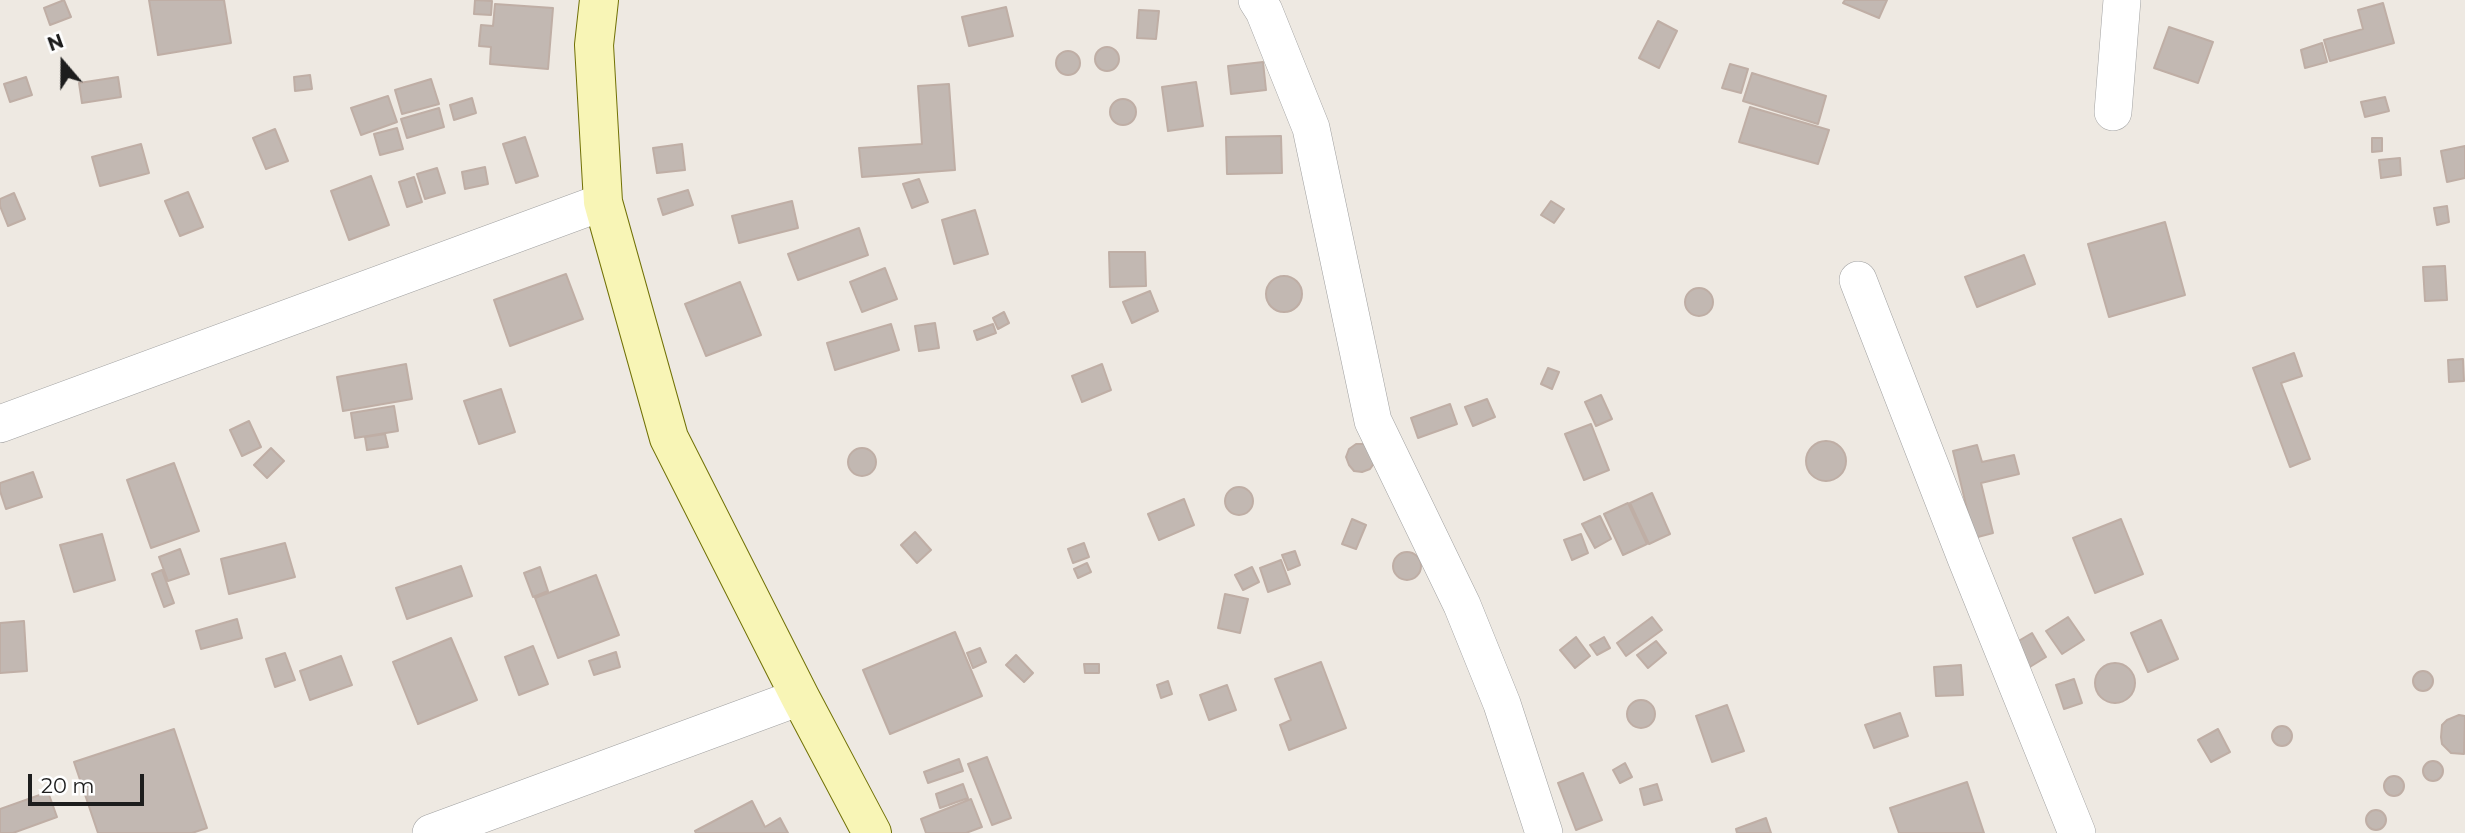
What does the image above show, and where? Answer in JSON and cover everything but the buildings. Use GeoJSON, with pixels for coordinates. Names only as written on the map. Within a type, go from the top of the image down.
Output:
{"type":"FeatureCollection","features":[{"type":"Feature","properties":{"kind":"main road"},"geometry":{"type":"LineString","coordinates":[[599,0],[594,44],[603,202],[669,438],[872,833]]}},
{"type":"Feature","properties":{"kind":"street"},"geometry":{"type":"LineString","coordinates":[[1257,0],[1264,11],[1311,128],[1373,421],[1462,605],[1502,704],[1544,833]]}},
{"type":"Feature","properties":{"kind":"street"},"geometry":{"type":"LineString","coordinates":[[2112,112],[2122,0]]}},
{"type":"Feature","properties":{"kind":"street"},"geometry":{"type":"LineString","coordinates":[[0,424],[603,202]]}},
{"type":"Feature","properties":{"kind":"street"},"geometry":{"type":"LineString","coordinates":[[1858,280],[2077,833]]}},
{"type":"Feature","properties":{"kind":"street"},"geometry":{"type":"LineString","coordinates":[[431,833],[800,697]]}}]}
